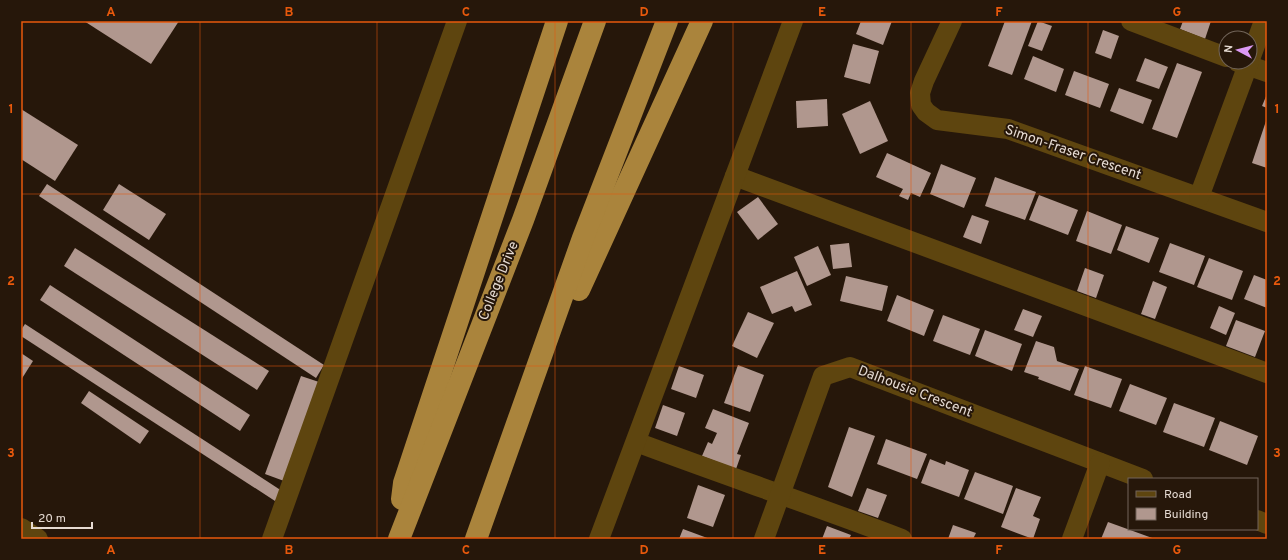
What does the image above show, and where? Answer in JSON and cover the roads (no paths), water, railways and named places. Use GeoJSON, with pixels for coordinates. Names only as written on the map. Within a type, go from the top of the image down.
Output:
{"type":"FeatureCollection","features":[{"type":"Feature","properties":{"kind":"highway"},"geometry":{"type":"LineString","coordinates":[[398,539],[404,484],[557,21]]}},
{"type":"Feature","properties":{"kind":"highway","name":"College Drive"},"geometry":{"type":"LineString","coordinates":[[398,539],[523,220],[595,21]]}},
{"type":"Feature","properties":{"kind":"highway"},"geometry":{"type":"LineString","coordinates":[[476,539],[525,407],[583,238],[667,21]]}},
{"type":"Feature","properties":{"kind":"highway"},"geometry":{"type":"LineString","coordinates":[[525,407],[702,21]]}},
{"type":"Feature","properties":{"kind":"street"},"geometry":{"type":"LineString","coordinates":[[272,539],[457,21]]}},
{"type":"Feature","properties":{"kind":"street"},"geometry":{"type":"LineString","coordinates":[[599,539],[793,21]]}},
{"type":"Feature","properties":{"kind":"street","name":"Simon-Fraser Crescent"},"geometry":{"type":"LineString","coordinates":[[952,21],[924,80],[920,93],[921,105],[926,112],[937,120],[1008,129],[1267,222]]}},
{"type":"Feature","properties":{"kind":"street"},"geometry":{"type":"LineString","coordinates":[[1130,21],[1218,54]]}},
{"type":"Feature","properties":{"kind":"street"},"geometry":{"type":"LineString","coordinates":[[1258,35],[1264,21]]}},
{"type":"Feature","properties":{"kind":"street"},"geometry":{"type":"LineString","coordinates":[[1199,197],[1243,70]]}},
{"type":"Feature","properties":{"kind":"street"},"geometry":{"type":"LineString","coordinates":[[735,176],[1267,372]]}},
{"type":"Feature","properties":{"kind":"street","name":"Dalhousie Crescent"},"geometry":{"type":"LineString","coordinates":[[764,539],[823,376],[850,367],[1140,478]]}},
{"type":"Feature","properties":{"kind":"street"},"geometry":{"type":"LineString","coordinates":[[636,442],[902,539]]}},
{"type":"Feature","properties":{"kind":"street"},"geometry":{"type":"LineString","coordinates":[[1072,539],[1100,463]]}},
{"type":"Feature","properties":{"kind":"street"},"geometry":{"type":"LineString","coordinates":[[21,528],[38,539]]}}]}
